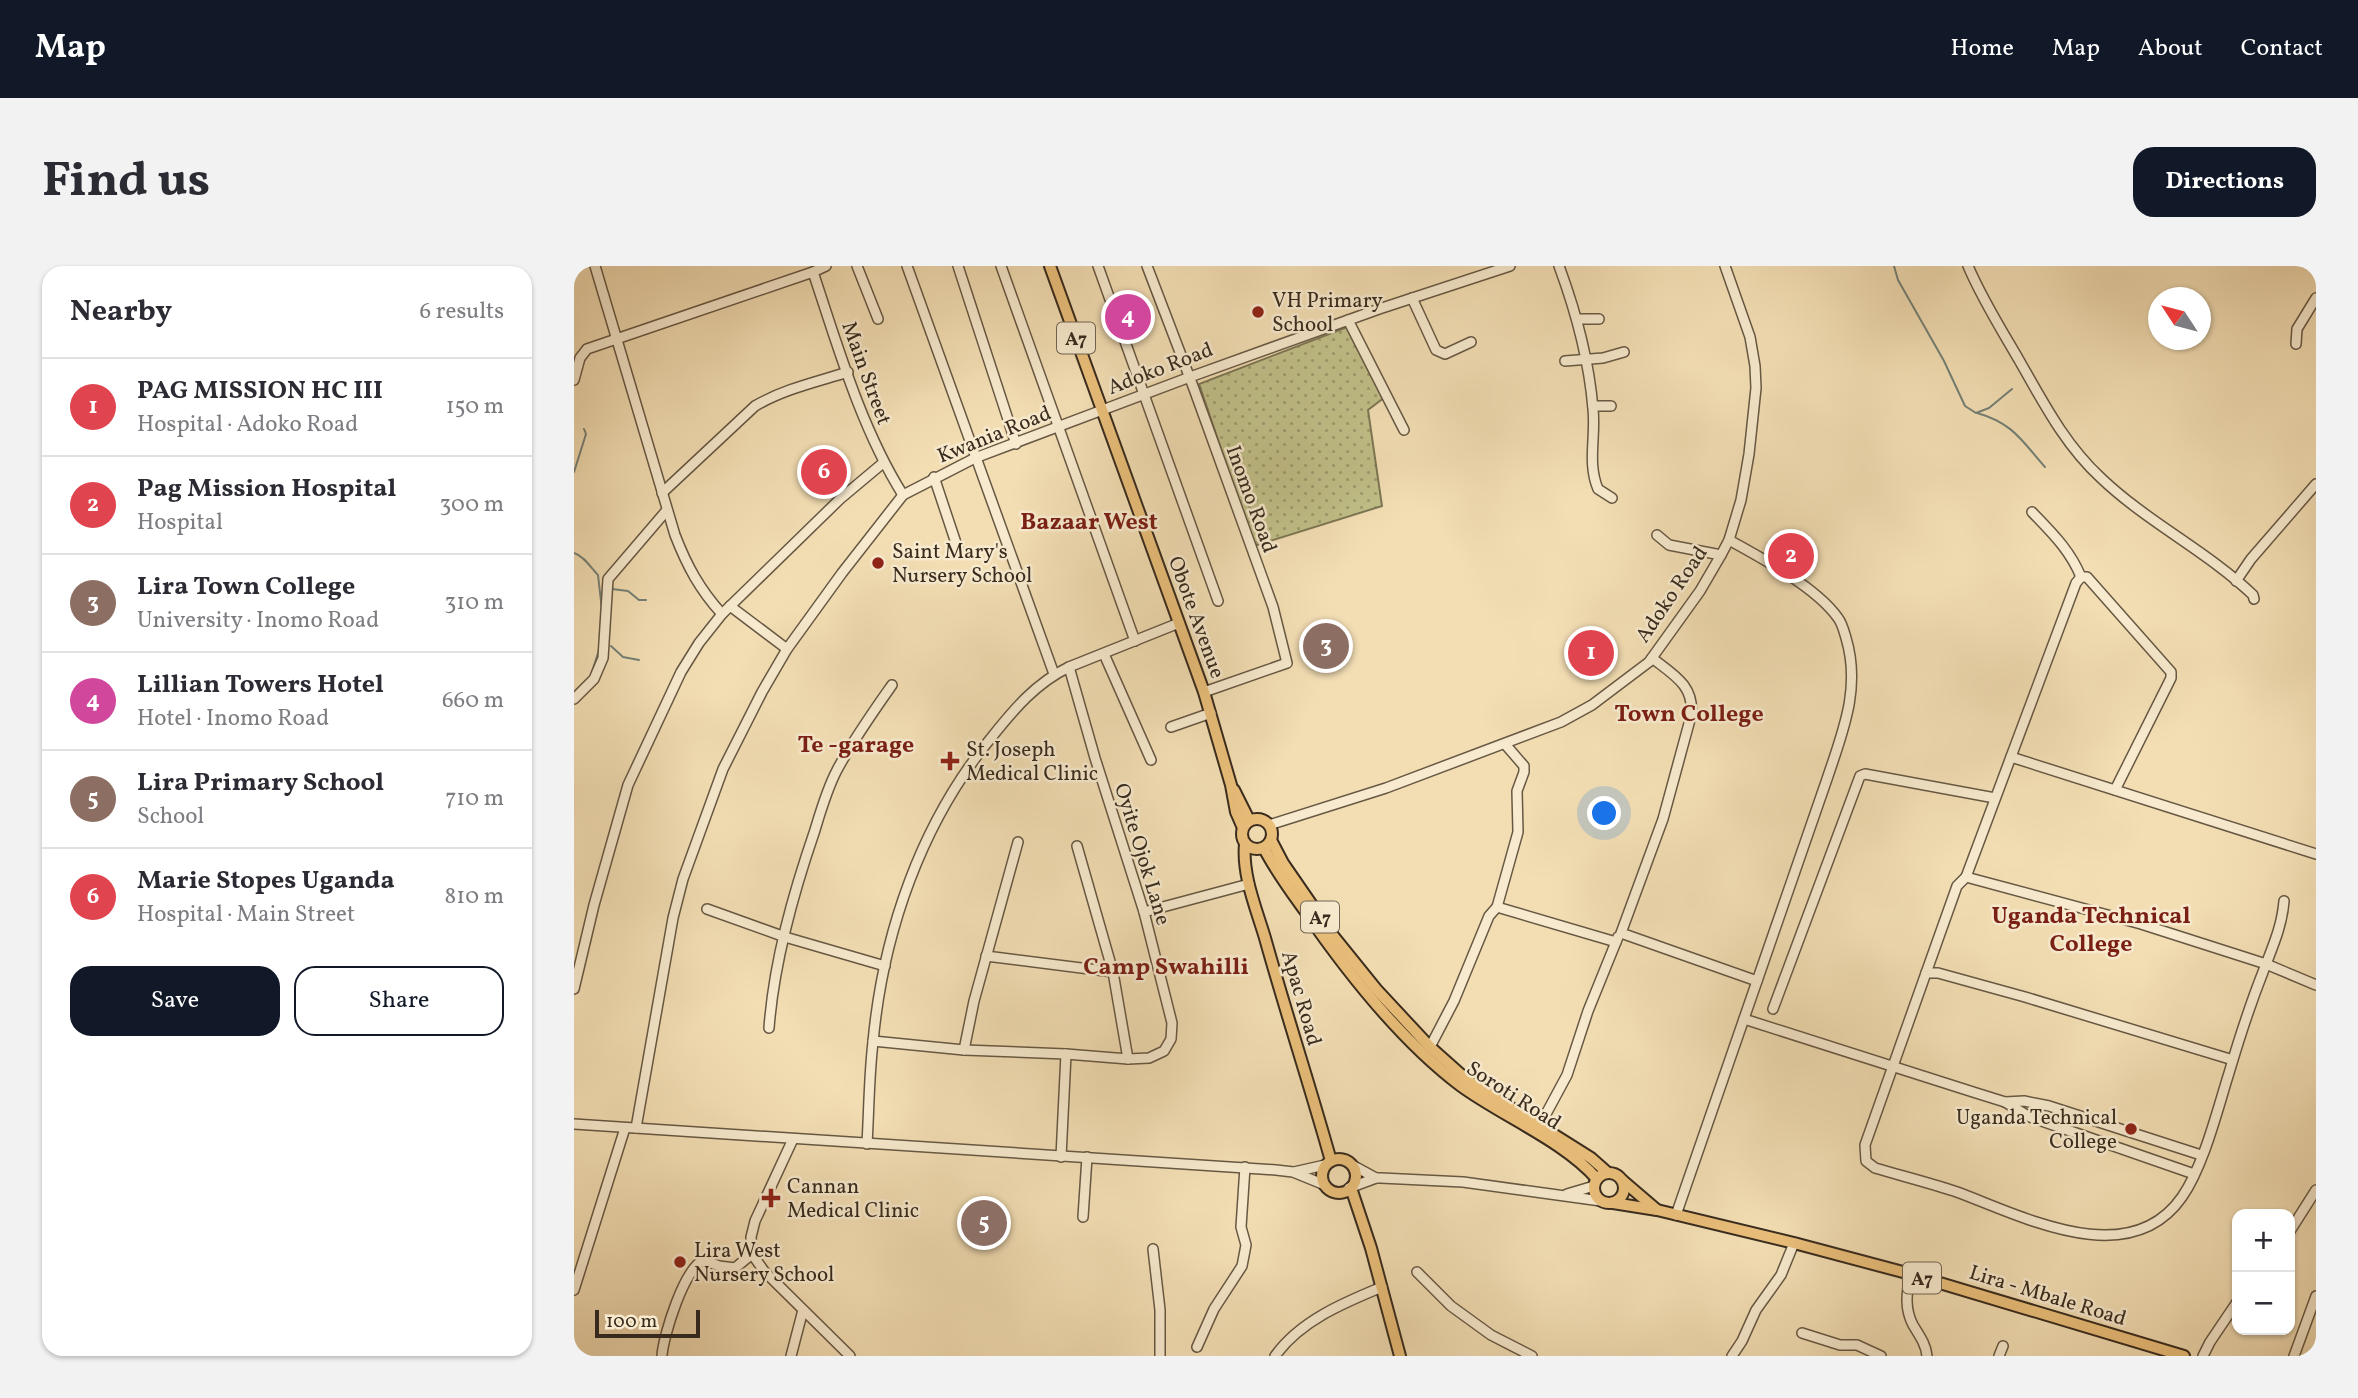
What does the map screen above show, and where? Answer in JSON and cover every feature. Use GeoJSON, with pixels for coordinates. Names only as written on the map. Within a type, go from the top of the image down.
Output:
{"type":"FeatureCollection","features":[{"type":"Feature","properties":{"kind":"main road","name":"Obote Avenue"},"geometry":{"type":"LineString","coordinates":[[1051,266],[1204,692],[1231,785],[1246,824]]}},
{"type":"Feature","properties":{"kind":"main road"},"geometry":{"type":"LineString","coordinates":[[1246,824],[1260,819],[1269,824]]}},
{"type":"Feature","properties":{"kind":"main road","name":"A7"},"geometry":{"type":"LineString","coordinates":[[1245,844],[1241,834],[1246,824]]}},
{"type":"Feature","properties":{"kind":"main road","name":"A7"},"geometry":{"type":"LineString","coordinates":[[1269,824],[1271,829],[1268,844],[1373,992],[1426,1050]]}},
{"type":"Feature","properties":{"kind":"main road"},"geometry":{"type":"LineString","coordinates":[[1245,844],[1254,849],[1268,844]]}},
{"type":"Feature","properties":{"kind":"main road","name":"Apac Road"},"geometry":{"type":"LineString","coordinates":[[1245,844],[1245,862],[1250,884],[1294,1042],[1323,1128],[1328,1163]]}},
{"type":"Feature","properties":{"kind":"main road","name":"Soroti Road"},"geometry":{"type":"LineString","coordinates":[[1426,1050],[1588,1163]]}},
{"type":"Feature","properties":{"kind":"main road","name":"Soroti Road"},"geometry":{"type":"LineString","coordinates":[[1426,1050],[1462,1086],[1588,1163]]}},
{"type":"Feature","properties":{"kind":"main road"},"geometry":{"type":"LineString","coordinates":[[1350,1188],[1334,1192],[1325,1185],[1322,1175],[1328,1163],[1342,1159],[1352,1165],[1355,1176],[1350,1188],[1382,1287],[1400,1356]]}},
{"type":"Feature","properties":{"kind":"main road","name":"A7"},"geometry":{"type":"LineString","coordinates":[[1588,1163],[1600,1179]]}},
{"type":"Feature","properties":{"kind":"main road","name":"A7"},"geometry":{"type":"LineString","coordinates":[[1600,1179],[1616,1175],[1657,1210]]}},
{"type":"Feature","properties":{"kind":"main road","name":"A7"},"geometry":{"type":"LineString","coordinates":[[1600,1179],[1595,1194],[1601,1201],[1657,1210]]}},
{"type":"Feature","properties":{"kind":"main road"},"geometry":{"type":"LineString","coordinates":[[1613,1203],[1623,1194],[1622,1180]]}},
{"type":"Feature","properties":{"kind":"main road","name":"Lira - Mbale Road"},"geometry":{"type":"LineString","coordinates":[[1657,1210],[1910,1274],[2184,1356]]}},
{"type":"Feature","properties":{"kind":"street"},"geometry":{"type":"LineString","coordinates":[[595,266],[679,546],[691,574],[722,614]]}},
{"type":"Feature","properties":{"kind":"street"},"geometry":{"type":"LineString","coordinates":[[574,380],[580,358],[587,349],[617,341],[826,266]]}},
{"type":"Feature","properties":{"kind":"street"},"geometry":{"type":"LineString","coordinates":[[858,266],[878,319]]}},
{"type":"Feature","properties":{"kind":"street"},"geometry":{"type":"LineString","coordinates":[[907,266],[1054,674]]}},
{"type":"Feature","properties":{"kind":"street"},"geometry":{"type":"LineString","coordinates":[[958,266],[1016,444]]}},
{"type":"Feature","properties":{"kind":"street"},"geometry":{"type":"LineString","coordinates":[[1001,266],[1135,641]]}},
{"type":"Feature","properties":{"kind":"street"},"geometry":{"type":"LineString","coordinates":[[1098,266],[1218,601]]}},
{"type":"Feature","properties":{"kind":"street","name":"Inomo Road"},"geometry":{"type":"LineString","coordinates":[[1147,266],[1273,607],[1287,663],[1204,692]]}},
{"type":"Feature","properties":{"kind":"street","name":"Adoko Road"},"geometry":{"type":"LineString","coordinates":[[1101,411],[1348,320],[1510,266]]}},
{"type":"Feature","properties":{"kind":"street"},"geometry":{"type":"LineString","coordinates":[[1559,266],[1577,318],[1586,360],[1593,406],[1591,470],[1598,489],[1612,498]]}},
{"type":"Feature","properties":{"kind":"street","name":"Adoko Road"},"geometry":{"type":"LineString","coordinates":[[1269,824],[1386,788],[1561,722],[1592,705],[1652,658],[1693,601],[1730,540],[1745,480],[1756,388],[1755,366],[1750,337],[1725,266]]}},
{"type":"Feature","properties":{"kind":"street"},"geometry":{"type":"LineString","coordinates":[[1968,266],[2002,332],[2070,445],[2100,478],[2134,507],[2236,581],[2253,595],[2254,599]]}},
{"type":"Feature","properties":{"kind":"street","name":"Main Street"},"geometry":{"type":"LineString","coordinates":[[813,272],[883,463],[903,495]]}},
{"type":"Feature","properties":{"kind":"street"},"geometry":{"type":"LineString","coordinates":[[1412,298],[1436,350],[1446,354],[1471,342]]}},
{"type":"Feature","properties":{"kind":"street"},"geometry":{"type":"LineString","coordinates":[[2296,344],[2297,329],[2316,298]]}},
{"type":"Feature","properties":{"kind":"street"},"geometry":{"type":"LineString","coordinates":[[1577,318],[1599,319]]}},
{"type":"Feature","properties":{"kind":"street"},"geometry":{"type":"LineString","coordinates":[[1348,320],[1404,430]]}},
{"type":"Feature","properties":{"kind":"street"},"geometry":{"type":"LineString","coordinates":[[1565,361],[1586,360],[1624,352]]}},
{"type":"Feature","properties":{"kind":"street"},"geometry":{"type":"LineString","coordinates":[[662,493],[755,406],[789,390],[848,372]]}},
{"type":"Feature","properties":{"kind":"street"},"geometry":{"type":"LineString","coordinates":[[1593,406],[1611,407]]}},
{"type":"Feature","properties":{"kind":"street","name":"Kwania Road"},"geometry":{"type":"LineString","coordinates":[[903,495],[975,458],[1101,411]]}},
{"type":"Feature","properties":{"kind":"street"},"geometry":{"type":"LineString","coordinates":[[574,989],[594,905],[628,785],[681,672],[722,614],[840,499],[883,463]]}},
{"type":"Feature","properties":{"kind":"street"},"geometry":{"type":"LineString","coordinates":[[934,477],[959,552]]}},
{"type":"Feature","properties":{"kind":"street"},"geometry":{"type":"LineString","coordinates":[[2236,581],[2251,559],[2316,484]]}},
{"type":"Feature","properties":{"kind":"street"},"geometry":{"type":"LineString","coordinates":[[636,1128],[666,949],[683,879],[723,769],[787,649],[903,495]]}},
{"type":"Feature","properties":{"kind":"street"},"geometry":{"type":"LineString","coordinates":[[574,699],[594,679],[603,658],[608,579],[667,510]]}},
{"type":"Feature","properties":{"kind":"street"},"geometry":{"type":"LineString","coordinates":[[2032,512],[2062,543],[2074,560],[2081,577]]}},
{"type":"Feature","properties":{"kind":"street"},"geometry":{"type":"LineString","coordinates":[[1657,536],[1669,545],[1721,555]]}},
{"type":"Feature","properties":{"kind":"street"},"geometry":{"type":"LineString","coordinates":[[1676,1215],[1847,716],[1852,668],[1852,658],[1840,620],[1822,598],[1730,540]]}},
{"type":"Feature","properties":{"kind":"street"},"geometry":{"type":"LineString","coordinates":[[2081,577],[2076,583],[1966,877],[1956,886],[1865,1145],[1866,1161],[1875,1168],[1952,1191],[2019,1217],[2072,1232],[2104,1236],[2130,1232],[2164,1216],[2183,1196],[2194,1174],[2281,926],[2284,901]]}},
{"type":"Feature","properties":{"kind":"street"},"geometry":{"type":"LineString","coordinates":[[2081,577],[2087,577],[2171,672],[2171,678],[2115,790]]}},
{"type":"Feature","properties":{"kind":"street"},"geometry":{"type":"LineString","coordinates":[[730,606],[787,649]]}},
{"type":"Feature","properties":{"kind":"street"},"geometry":{"type":"LineString","coordinates":[[867,1144],[873,1041],[885,966],[917,860],[939,814],[964,774],[1001,725],[1037,687],[1069,667],[1179,623]]}},
{"type":"Feature","properties":{"kind":"street"},"geometry":{"type":"LineString","coordinates":[[1104,654],[1151,760]]}},
{"type":"Feature","properties":{"kind":"street"},"geometry":{"type":"LineString","coordinates":[[1539,1127],[1567,1075],[1588,1012],[1663,819],[1691,716],[1693,701],[1688,690],[1675,675],[1652,658]]}},
{"type":"Feature","properties":{"kind":"street","name":"Oyite Ojok Lane"},"geometry":{"type":"LineString","coordinates":[[873,1041],[964,1050],[1128,1059],[1149,1058],[1164,1051],[1171,1039],[1172,1023],[1144,912],[1069,667]]}},
{"type":"Feature","properties":{"kind":"street"},"geometry":{"type":"LineString","coordinates":[[768,1028],[772,987],[800,874],[836,773],[892,685]]}},
{"type":"Feature","properties":{"kind":"street"},"geometry":{"type":"LineString","coordinates":[[1171,727],[1211,713]]}},
{"type":"Feature","properties":{"kind":"street"},"geometry":{"type":"LineString","coordinates":[[1426,1050],[1454,1001],[1489,916],[1497,907],[1518,832],[1517,791],[1524,766],[1505,744]]}},
{"type":"Feature","properties":{"kind":"street"},"geometry":{"type":"LineString","coordinates":[[2011,757],[2316,854]]}},
{"type":"Feature","properties":{"kind":"street"},"geometry":{"type":"LineString","coordinates":[[1773,1009],[1860,776],[1995,798]]}},
{"type":"Feature","properties":{"kind":"street"},"geometry":{"type":"LineString","coordinates":[[964,1050],[974,1001],[1018,842]]}},
{"type":"Feature","properties":{"kind":"street"},"geometry":{"type":"LineString","coordinates":[[1077,846],[1113,972],[1128,1059]]}},
{"type":"Feature","properties":{"kind":"street"},"geometry":{"type":"LineString","coordinates":[[1966,877],[2083,907],[2266,964],[2316,985]]}},
{"type":"Feature","properties":{"kind":"street"},"geometry":{"type":"LineString","coordinates":[[1144,912],[1250,884]]}},
{"type":"Feature","properties":{"kind":"street"},"geometry":{"type":"LineString","coordinates":[[1497,907],[1618,937],[1757,981]]}},
{"type":"Feature","properties":{"kind":"street"},"geometry":{"type":"LineString","coordinates":[[707,909],[785,937],[885,966]]}},
{"type":"Feature","properties":{"kind":"street"},"geometry":{"type":"LineString","coordinates":[[986,956],[1113,972]]}},
{"type":"Feature","properties":{"kind":"street"},"geometry":{"type":"LineString","coordinates":[[1926,973],[1938,973],[2025,997],[2233,1060]]}},
{"type":"Feature","properties":{"kind":"street"},"geometry":{"type":"LineString","coordinates":[[1744,1019],[2005,1102],[2029,1117],[2194,1174]]}},
{"type":"Feature","properties":{"kind":"street"},"geometry":{"type":"LineString","coordinates":[[1061,1157],[1066,1054]]}},
{"type":"Feature","properties":{"kind":"street"},"geometry":{"type":"LineString","coordinates":[[2005,1102],[2024,1101],[2049,1106],[2201,1155]]}},
{"type":"Feature","properties":{"kind":"street"},"geometry":{"type":"LineString","coordinates":[[574,1124],[1245,1167],[1293,1172],[1325,1185]]}},
{"type":"Feature","properties":{"kind":"street"},"geometry":{"type":"LineString","coordinates":[[574,1290],[625,1128]]}},
{"type":"Feature","properties":{"kind":"street"},"geometry":{"type":"LineString","coordinates":[[793,1139],[755,1221],[751,1237],[752,1254],[764,1271],[850,1356]]}},
{"type":"Feature","properties":{"kind":"street"},"geometry":{"type":"LineString","coordinates":[[1083,1217],[1087,1157]]}},
{"type":"Feature","properties":{"kind":"street"},"geometry":{"type":"LineString","coordinates":[[1293,1172],[1328,1163]]}},
{"type":"Feature","properties":{"kind":"street"},"geometry":{"type":"LineString","coordinates":[[1352,1165],[1376,1178]]}},
{"type":"Feature","properties":{"kind":"street"},"geometry":{"type":"LineString","coordinates":[[1197,1347],[1214,1309],[1241,1266],[1246,1245],[1241,1227],[1245,1167]]}},
{"type":"Feature","properties":{"kind":"street"},"geometry":{"type":"LineString","coordinates":[[1350,1188],[1376,1178],[1463,1182],[1601,1201]]}},
{"type":"Feature","properties":{"kind":"street"},"geometry":{"type":"LineString","coordinates":[[1565,1195],[1600,1179]]}},
{"type":"Feature","properties":{"kind":"street"},"geometry":{"type":"LineString","coordinates":[[2295,1223],[2316,1190]]}},
{"type":"Feature","properties":{"kind":"street"},"geometry":{"type":"LineString","coordinates":[[1732,1356],[1756,1310],[1781,1275],[1794,1243]]}},
{"type":"Feature","properties":{"kind":"street"},"geometry":{"type":"LineString","coordinates":[[1153,1249],[1160,1310],[1160,1356]]}},
{"type":"Feature","properties":{"kind":"street"},"geometry":{"type":"LineString","coordinates":[[662,1356],[673,1314],[695,1265],[704,1261],[735,1268],[752,1254]]}},
{"type":"Feature","properties":{"kind":"street"},"geometry":{"type":"LineString","coordinates":[[1417,1272],[1451,1306],[1491,1335],[1532,1356]]}},
{"type":"Feature","properties":{"kind":"street"},"geometry":{"type":"LineString","coordinates":[[1910,1274],[1905,1301],[1911,1322],[1920,1336],[1927,1356]]}},
{"type":"Feature","properties":{"kind":"street"},"geometry":{"type":"LineString","coordinates":[[1275,1356],[1285,1343],[1317,1319],[1350,1300],[1382,1287]]}},
{"type":"Feature","properties":{"kind":"street"},"geometry":{"type":"LineString","coordinates":[[2294,1356],[2316,1296]]}},
{"type":"Feature","properties":{"kind":"street"},"geometry":{"type":"LineString","coordinates":[[2203,1356],[2232,1309]]}},
{"type":"Feature","properties":{"kind":"street"},"geometry":{"type":"LineString","coordinates":[[792,1356],[803,1310]]}},
{"type":"Feature","properties":{"kind":"street"},"geometry":{"type":"LineString","coordinates":[[1802,1333],[1840,1345],[1857,1345],[1881,1356]]}},
{"type":"Feature","properties":{"kind":"street"},"geometry":{"type":"LineString","coordinates":[[1999,1356],[2003,1346]]}},
{"type":"Feature","properties":{"kind":"shaded area"},"geometry":{"type":"Polygon","coordinates":[[[1350,326],[1385,397],[1368,410],[1382,506],[1254,546],[1199,384],[1350,326]]]}},
{"type":"Feature","properties":{"kind":"waterway"},"geometry":{"type":"LineString","coordinates":[[1894,266],[1898,280],[1944,361],[1965,406],[1976,413],[1989,408],[2012,389]]}},
{"type":"Feature","properties":{"kind":"waterway"},"geometry":{"type":"LineString","coordinates":[[1977,413],[2008,428],[2045,467]]}},
{"type":"Feature","properties":{"kind":"waterway"},"geometry":{"type":"LineString","coordinates":[[574,472],[586,434],[584,429]]}},
{"type":"Feature","properties":{"kind":"waterway"},"geometry":{"type":"LineString","coordinates":[[574,553],[584,559],[598,575],[602,610]]}},
{"type":"Feature","properties":{"kind":"waterway"},"geometry":{"type":"LineString","coordinates":[[612,589],[628,591],[639,600],[646,600]]}},
{"type":"Feature","properties":{"kind":"waterway"},"geometry":{"type":"LineString","coordinates":[[611,646],[623,657],[639,660]]}},
{"type":"Feature","properties":{"kind":"waterway"},"geometry":{"type":"LineString","coordinates":[[591,675],[599,650]]}},
{"type":"Feature","properties":{"kind":"place","name":"VH Primary School"},"geometry":{"type":"Point","coordinates":[1258,312]}},
{"type":"Feature","properties":{"kind":"place","name":"Lillian Towers Hotel"},"geometry":{"type":"Point","coordinates":[1128,317]}},
{"type":"Feature","properties":{"kind":"place","name":"Marie Stopes Uganda"},"geometry":{"type":"Point","coordinates":[824,472]}},
{"type":"Feature","properties":{"kind":"place","name":"Pag Mission Hospital"},"geometry":{"type":"Point","coordinates":[1791,556]}},
{"type":"Feature","properties":{"kind":"place","name":"Saint Mary's Nursery School"},"geometry":{"type":"Point","coordinates":[878,563]}},
{"type":"Feature","properties":{"kind":"place","name":"Lira Town College"},"geometry":{"type":"Point","coordinates":[1326,646]}},
{"type":"Feature","properties":{"kind":"place","name":"PAG MISSION HC III"},"geometry":{"type":"Point","coordinates":[1591,653]}},
{"type":"Feature","properties":{"kind":"place","name":"St. Joseph Medical Clinic"},"geometry":{"type":"Point","coordinates":[950,761]}},
{"type":"Feature","properties":{"kind":"place","name":"Uganda Technical College"},"geometry":{"type":"Point","coordinates":[2131,1129]}},
{"type":"Feature","properties":{"kind":"place","name":"Cannan Medical Clinic"},"geometry":{"type":"Point","coordinates":[771,1198]}},
{"type":"Feature","properties":{"kind":"place","name":"Lira Primary School"},"geometry":{"type":"Point","coordinates":[984,1223]}},
{"type":"Feature","properties":{"kind":"place","name":"Lira West Nursery School"},"geometry":{"type":"Point","coordinates":[680,1262]}},
{"type":"Feature","properties":{"kind":"district","name":"Bazaar West"},"geometry":{"type":"Point","coordinates":[1089,521]}},
{"type":"Feature","properties":{"kind":"district","name":"Town College"},"geometry":{"type":"Point","coordinates":[1689,713]}},
{"type":"Feature","properties":{"kind":"district","name":"Te -garage"},"geometry":{"type":"Point","coordinates":[856,744]}},
{"type":"Feature","properties":{"kind":"district","name":"Uganda Technical College"},"geometry":{"type":"Point","coordinates":[2091,929]}},
{"type":"Feature","properties":{"kind":"district","name":"Camp Swahilli"},"geometry":{"type":"Point","coordinates":[1166,966]}}]}
